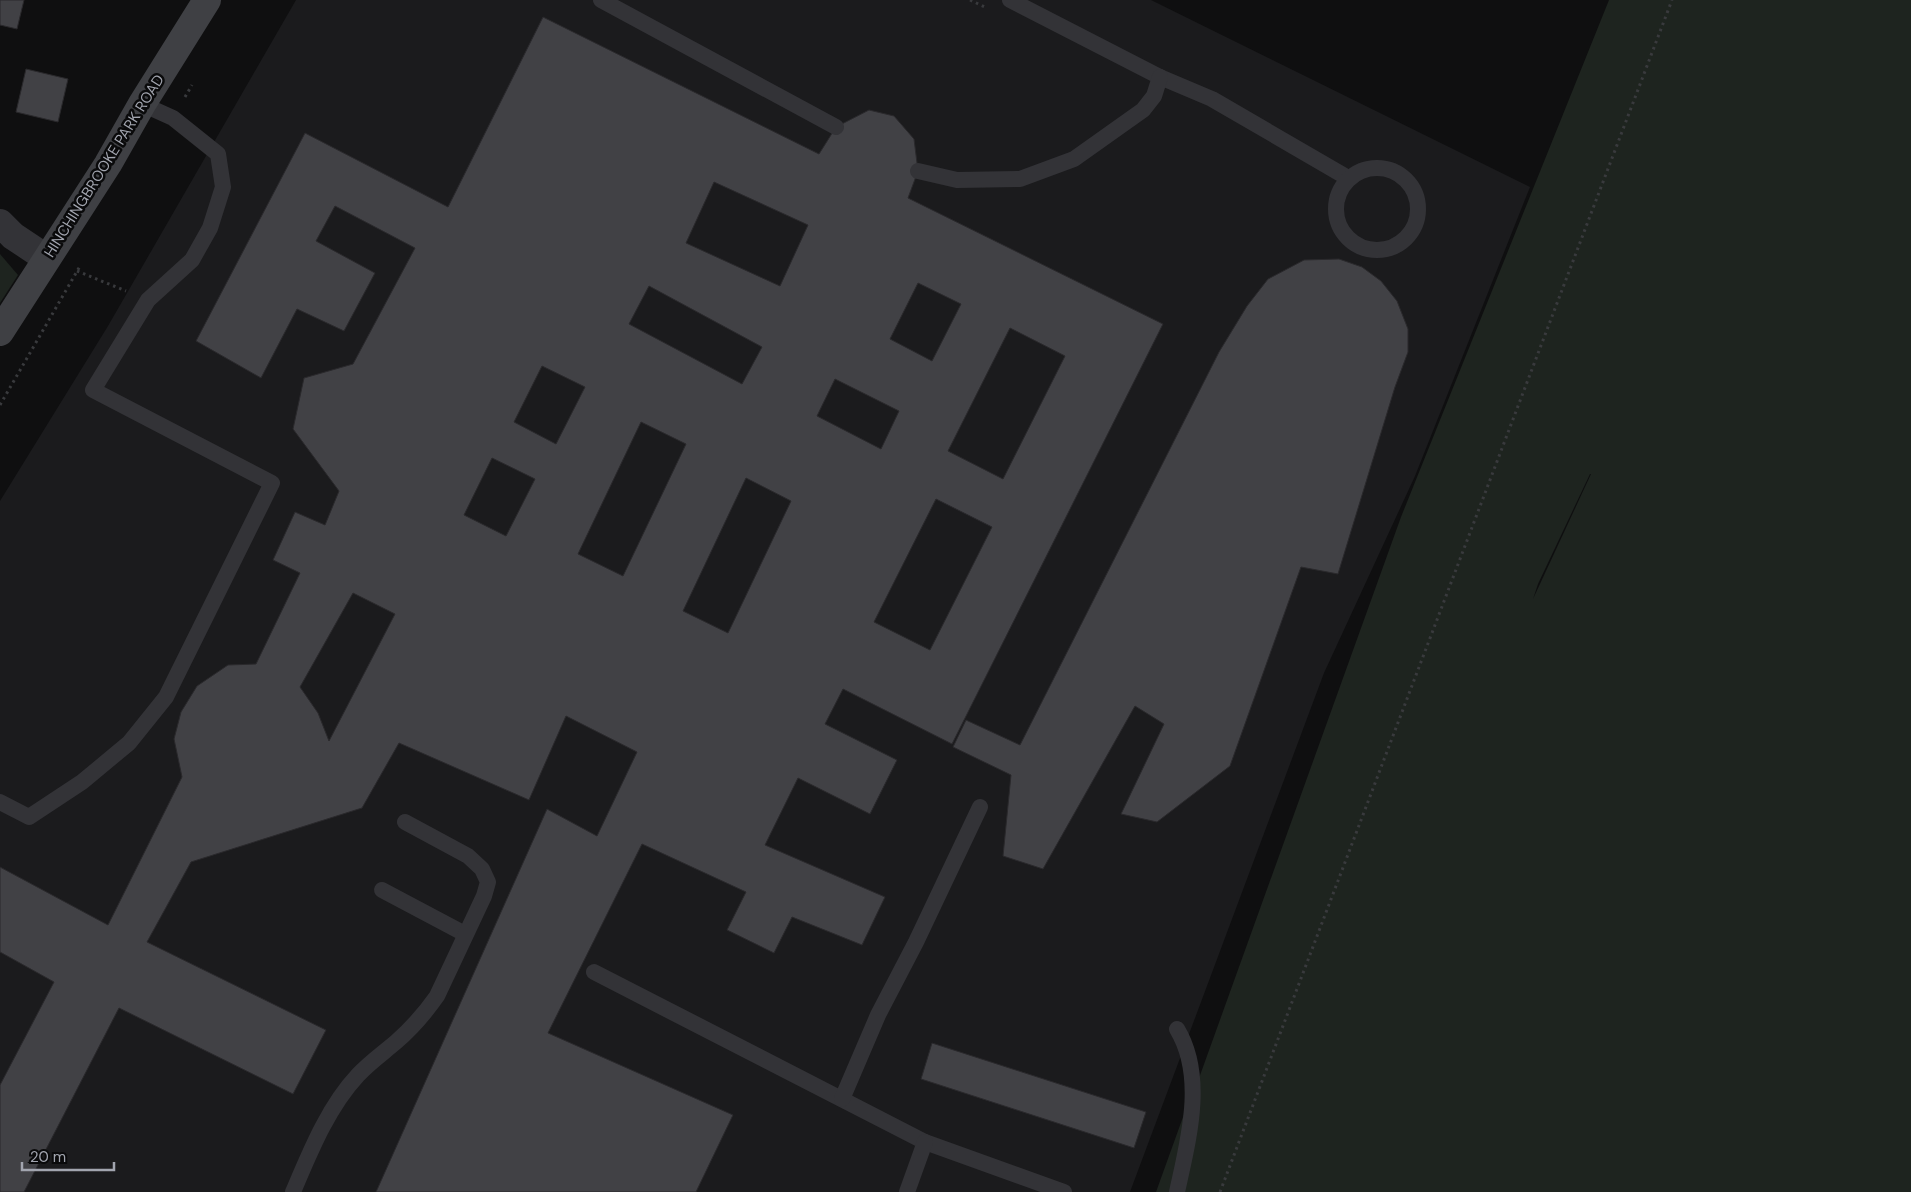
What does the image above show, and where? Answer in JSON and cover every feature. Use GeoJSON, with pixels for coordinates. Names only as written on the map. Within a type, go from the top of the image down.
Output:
{"type":"FeatureCollection","features":[{"type":"Feature","properties":{"kind":"street","name":"HINCHINGBROOKE PARK ROAD"},"geometry":{"type":"LineString","coordinates":[[0,332],[108,164],[142,104],[207,0]]}},
{"type":"Feature","properties":{"kind":"street"},"geometry":{"type":"LineString","coordinates":[[0,223],[13,236],[46,258]]}},
{"type":"Feature","properties":{"kind":"lane"},"geometry":{"type":"LineString","coordinates":[[601,0],[836,127]]}},
{"type":"Feature","properties":{"kind":"lane"},"geometry":{"type":"LineString","coordinates":[[1010,0],[1160,77],[1212,99],[1348,178]]}},
{"type":"Feature","properties":{"kind":"lane"},"geometry":{"type":"LineString","coordinates":[[918,171],[957,180],[1020,180],[1074,160],[1144,110],[1154,96],[1160,77]]}},
{"type":"Feature","properties":{"kind":"lane"},"geometry":{"type":"LineString","coordinates":[[0,802],[29,817],[82,782],[128,743],[166,697],[272,483],[92,390],[148,300],[192,260],[210,228],[223,187],[218,154],[173,118],[142,104]]}},
{"type":"Feature","properties":{"kind":"lane"},"geometry":{"type":"LineString","coordinates":[[1385,168],[1398,172],[1409,181],[1416,194],[1419,208],[1415,226],[1401,243],[1389,249],[1368,250],[1352,243],[1343,232],[1337,219],[1335,206],[1343,185],[1348,178],[1364,169],[1385,168]]}},
{"type":"Feature","properties":{"kind":"lane"},"geometry":{"type":"LineString","coordinates":[[842,1100],[878,1015],[916,942],[980,807]]}},
{"type":"Feature","properties":{"kind":"lane"},"geometry":{"type":"LineString","coordinates":[[293,1192],[321,1131],[342,1093],[359,1073],[398,1040],[428,1010],[484,896],[488,882],[482,869],[468,856],[405,822]]}},
{"type":"Feature","properties":{"kind":"lane"},"geometry":{"type":"LineString","coordinates":[[382,890],[465,934]]}},
{"type":"Feature","properties":{"kind":"lane"},"geometry":{"type":"LineString","coordinates":[[594,972],[926,1142],[1064,1192]]}},
{"type":"Feature","properties":{"kind":"lane"},"geometry":{"type":"LineString","coordinates":[[1177,1029],[1183,1039],[1188,1056],[1192,1092],[1185,1151],[1177,1192]]}},
{"type":"Feature","properties":{"kind":"lane"},"geometry":{"type":"LineString","coordinates":[[907,1192],[926,1142]]}},
{"type":"Feature","properties":{"kind":"path"},"geometry":{"type":"LineString","coordinates":[[1220,1192],[1672,0]]}},
{"type":"Feature","properties":{"kind":"path"},"geometry":{"type":"LineString","coordinates":[[46,258],[148,300]]}},
{"type":"Feature","properties":{"kind":"shaded area"},"geometry":{"type":"Polygon","coordinates":[[[296,0],[1151,0],[1530,187],[1415,476],[1324,673],[1130,1192],[0,1192],[0,501],[108,326],[296,0]]]}},
{"type":"Feature","properties":{"kind":"shaded area"},"geometry":{"type":"Polygon","coordinates":[[[1609,0],[1911,0],[1911,1192],[1156,1192],[1192,1092],[1194,1092],[1401,517],[1609,0]],[[1591,474],[1538,584],[1533,599],[1591,474]]]}},
{"type":"Feature","properties":{"kind":"shaded area"},"geometry":{"type":"Polygon","coordinates":[[[0,254],[18,275],[0,303],[0,254]]]}},
{"type":"Feature","properties":{"kind":"building"},"geometry":{"type":"Polygon","coordinates":[[[0,0],[24,0],[17,29],[0,25],[0,0]]]}},
{"type":"Feature","properties":{"kind":"building"},"geometry":{"type":"Polygon","coordinates":[[[543,17],[819,154],[836,127],[869,110],[894,116],[914,139],[918,171],[908,198],[1163,324],[952,744],[843,689],[825,724],[897,760],[870,814],[798,778],[765,845],[885,897],[862,945],[792,917],[774,953],[727,930],[746,892],[642,844],[548,1033],[733,1115],[696,1192],[376,1192],[547,809],[597,836],[637,752],[566,716],[529,800],[399,743],[362,808],[191,862],[147,942],[326,1030],[293,1094],[119,1008],[24,1192],[0,1192],[0,1085],[54,982],[0,952],[0,867],[108,925],[182,777],[174,739],[181,712],[197,686],[228,665],[256,664],[300,573],[273,560],[295,512],[325,525],[339,491],[293,429],[304,378],[353,364],[415,248],[335,206],[316,241],[375,273],[344,331],[297,309],[261,378],[196,341],[305,133],[448,207],[543,17]],[[714,182],[686,243],[780,286],[808,225],[714,182]],[[918,283],[890,339],[932,361],[961,304],[918,283]],[[649,286],[629,324],[742,384],[762,347],[649,286]],[[1010,328],[948,451],[1003,479],[1065,356],[1010,328]],[[542,366],[514,422],[556,444],[585,387],[542,366]],[[835,379],[817,416],[881,449],[899,411],[835,379]],[[641,422],[578,554],[623,576],[686,444],[641,422]],[[492,458],[464,515],[506,536],[535,479],[492,458]],[[746,478],[683,611],[728,633],[791,501],[746,478]],[[936,499],[874,622],[930,650],[992,527],[936,499]],[[353,593],[300,687],[318,713],[329,741],[395,614],[353,593]]]}},
{"type":"Feature","properties":{"kind":"building"},"geometry":{"type":"Polygon","coordinates":[[[26,69],[68,79],[58,122],[16,112],[26,69]]]}},
{"type":"Feature","properties":{"kind":"building"},"geometry":{"type":"Polygon","coordinates":[[[1339,259],[1362,267],[1381,281],[1397,301],[1408,329],[1408,352],[1395,387],[1338,574],[1301,567],[1230,766],[1157,822],[1121,814],[1164,724],[1135,706],[1043,869],[1003,856],[1011,775],[953,747],[966,720],[1020,745],[1219,352],[1247,306],[1268,279],[1304,260],[1339,259]]]}},
{"type":"Feature","properties":{"kind":"building"},"geometry":{"type":"Polygon","coordinates":[[[932,1043],[1146,1112],[1134,1148],[921,1079],[932,1043]]]}}]}
